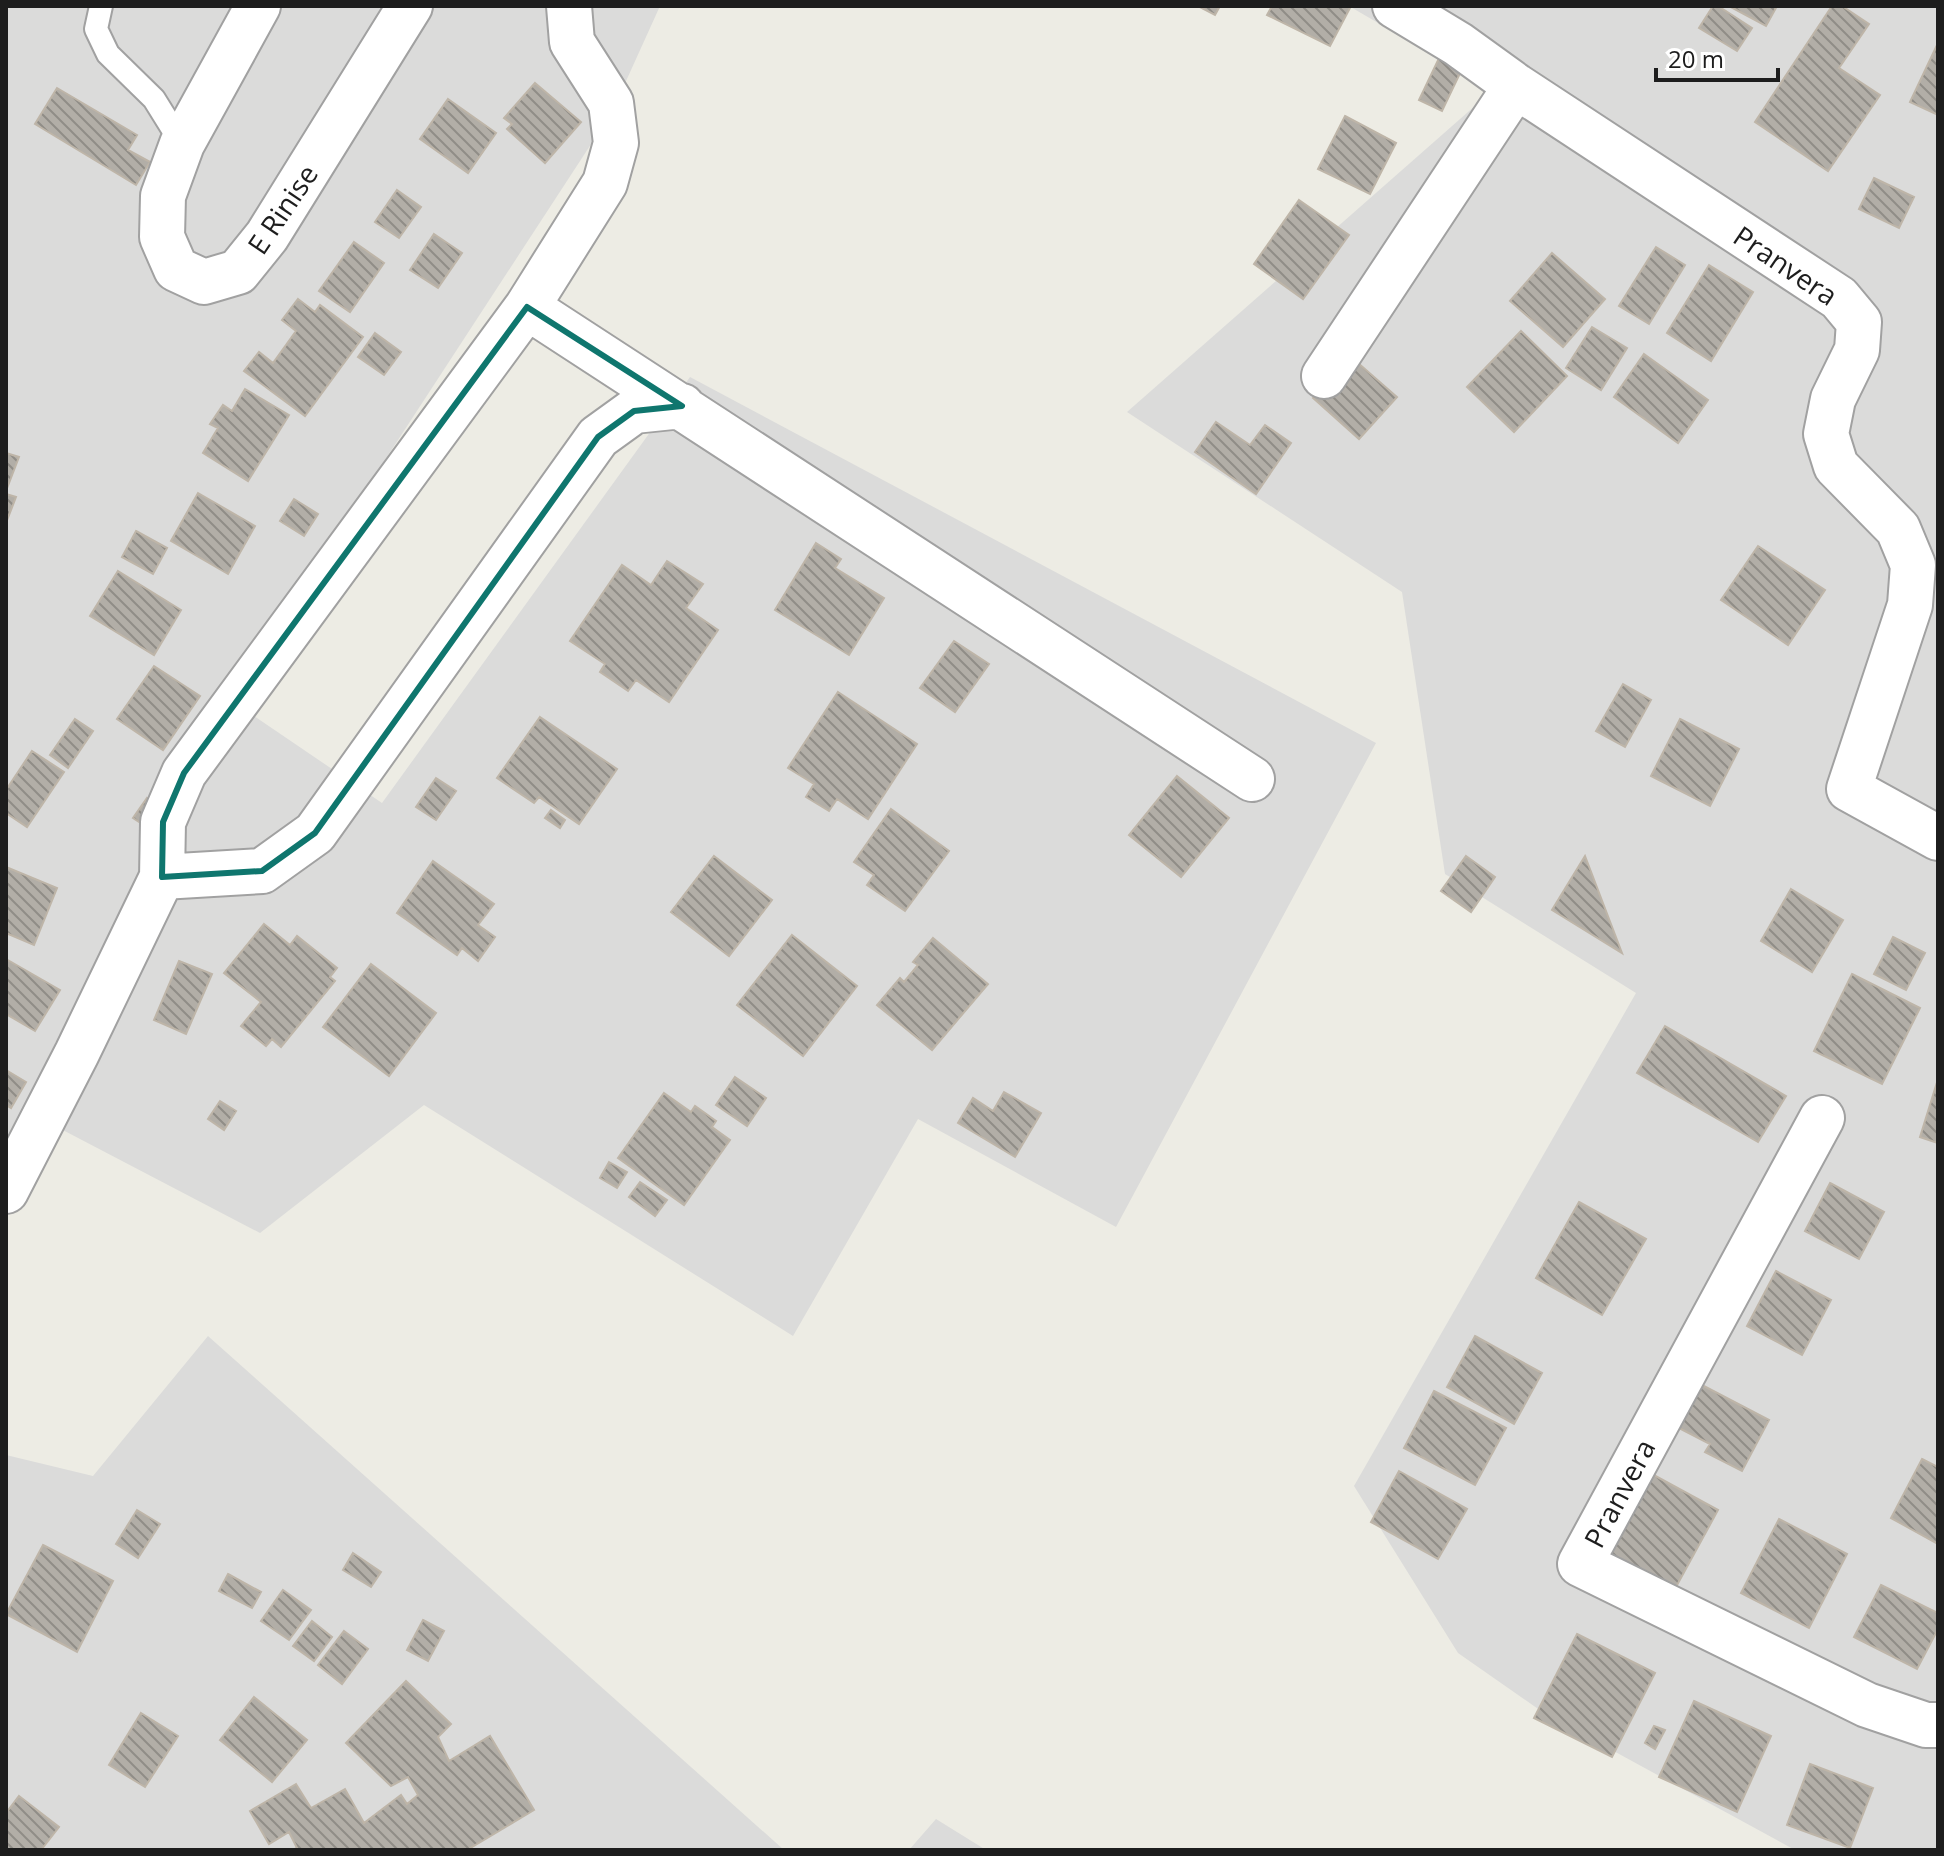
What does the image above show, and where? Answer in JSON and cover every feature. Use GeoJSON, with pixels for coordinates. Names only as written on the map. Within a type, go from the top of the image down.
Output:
{"type":"FeatureCollection","features":[{"type":"Feature","properties":{"kind":"street","name":"E Rinise"},"geometry":{"type":"LineString","coordinates":[[258,6],[182,144],[163,196],[162,237],[176,269],[204,282],[238,272],[267,236],[410,6]]}},
{"type":"Feature","properties":{"kind":"street"},"geometry":{"type":"LineString","coordinates":[[6,1191],[162,877],[163,822],[184,773],[527,307],[605,183],[616,143],[611,103],[572,42],[569,6]]}},
{"type":"Feature","properties":{"kind":"street","name":"Pranvera"},"geometry":{"type":"LineString","coordinates":[[1395,6],[1458,44],[1516,86],[1839,298],[1859,322],[1857,350],[1833,399],[1826,434],[1836,466],[1898,529],[1913,565],[1910,605],[1849,789],[1938,838]]}},
{"type":"Feature","properties":{"kind":"street"},"geometry":{"type":"LineString","coordinates":[[1324,376],[1516,86]]}},
{"type":"Feature","properties":{"kind":"street"},"geometry":{"type":"LineString","coordinates":[[527,307],[1252,779]]}},
{"type":"Feature","properties":{"kind":"street"},"geometry":{"type":"LineString","coordinates":[[162,877],[262,871],[315,833],[598,437],[634,411],[682,406]]}},
{"type":"Feature","properties":{"kind":"street","name":"Pranvera"},"geometry":{"type":"LineString","coordinates":[[1822,1118],[1580,1564],[1867,1705],[1926,1725],[1938,1725]]}},
{"type":"Feature","properties":{"kind":"lane"},"geometry":{"type":"LineString","coordinates":[[101,6],[96,29],[108,54],[154,99],[182,144]]}},
{"type":"Feature","properties":{"kind":"highlighted area"},"geometry":{"type":"Polygon","coordinates":[[[527,307],[682,406],[634,411],[598,437],[315,833],[262,871],[162,877],[163,822],[184,773],[527,307]]]}},
{"type":"Feature","properties":{"kind":"shaded area"},"geometry":{"type":"Polygon","coordinates":[[[6,6],[660,6],[612,112],[229,699],[382,803],[690,377],[1376,743],[1116,1227],[918,1119],[793,1336],[424,1105],[260,1233],[36,1116],[6,1169],[6,6]]]}},
{"type":"Feature","properties":{"kind":"shaded area"},"geometry":{"type":"Polygon","coordinates":[[[1349,6],[1938,6],[1938,1850],[1795,1850],[1544,1713],[1458,1653],[1354,1486],[1636,993],[1445,874],[1402,592],[1127,412],[1493,90],[1349,6]]]}},
{"type":"Feature","properties":{"kind":"shaded area"},"geometry":{"type":"Polygon","coordinates":[[[208,1336],[784,1850],[6,1850],[6,1455],[93,1476],[208,1336]]]}},
{"type":"Feature","properties":{"kind":"shaded area"},"geometry":{"type":"Polygon","coordinates":[[[936,1819],[986,1850],[909,1850],[936,1819]]]}},
{"type":"Feature","properties":{"kind":"building"},"geometry":{"type":"Polygon","coordinates":[[[1198,6],[1220,6],[1215,15],[1198,6]]]}},
{"type":"Feature","properties":{"kind":"building"},"geometry":{"type":"Polygon","coordinates":[[[1272,6],[1351,6],[1330,46],[1267,15],[1272,6]]]}},
{"type":"Feature","properties":{"kind":"building"},"geometry":{"type":"Polygon","coordinates":[[[1713,6],[1718,6],[1752,28],[1737,51],[1699,28],[1713,6]]]}},
{"type":"Feature","properties":{"kind":"building"},"geometry":{"type":"Polygon","coordinates":[[[1729,6],[1777,6],[1766,26],[1729,6]]]}},
{"type":"Feature","properties":{"kind":"building"},"geometry":{"type":"Polygon","coordinates":[[[1832,6],[1842,6],[1869,24],[1839,68],[1880,95],[1828,171],[1755,122],[1832,6]]]}},
{"type":"Feature","properties":{"kind":"building"},"geometry":{"type":"Polygon","coordinates":[[[1938,43],[1938,115],[1910,102],[1938,43]]]}},
{"type":"Feature","properties":{"kind":"building"},"geometry":{"type":"Polygon","coordinates":[[[1440,56],[1463,67],[1442,111],[1419,100],[1440,56]]]}},
{"type":"Feature","properties":{"kind":"building"},"geometry":{"type":"Polygon","coordinates":[[[535,83],[581,122],[545,163],[507,129],[512,124],[504,118],[535,83]]]}},
{"type":"Feature","properties":{"kind":"building"},"geometry":{"type":"Polygon","coordinates":[[[57,88],[137,135],[128,150],[150,162],[136,185],[35,124],[57,88]]]}},
{"type":"Feature","properties":{"kind":"building"},"geometry":{"type":"Polygon","coordinates":[[[448,99],[496,133],[468,173],[420,139],[448,99]]]}},
{"type":"Feature","properties":{"kind":"building"},"geometry":{"type":"Polygon","coordinates":[[[1345,116],[1396,143],[1370,194],[1318,169],[1345,116]]]}},
{"type":"Feature","properties":{"kind":"building"},"geometry":{"type":"Polygon","coordinates":[[[1874,178],[1914,197],[1899,228],[1859,209],[1874,178]]]}},
{"type":"Feature","properties":{"kind":"building"},"geometry":{"type":"Polygon","coordinates":[[[397,190],[421,207],[399,238],[375,222],[397,190]]]}},
{"type":"Feature","properties":{"kind":"building"},"geometry":{"type":"Polygon","coordinates":[[[1299,200],[1349,235],[1303,299],[1254,264],[1299,200]]]}},
{"type":"Feature","properties":{"kind":"building"},"geometry":{"type":"Polygon","coordinates":[[[434,234],[462,253],[438,288],[410,270],[434,234]]]}},
{"type":"Feature","properties":{"kind":"building"},"geometry":{"type":"Polygon","coordinates":[[[354,242],[384,263],[350,312],[319,291],[354,242]]]}},
{"type":"Feature","properties":{"kind":"building"},"geometry":{"type":"Polygon","coordinates":[[[1656,247],[1685,265],[1649,324],[1619,306],[1656,247]]]}},
{"type":"Feature","properties":{"kind":"building"},"geometry":{"type":"Polygon","coordinates":[[[1552,253],[1605,299],[1563,347],[1510,301],[1552,253]]]}},
{"type":"Feature","properties":{"kind":"building"},"geometry":{"type":"Polygon","coordinates":[[[1709,265],[1753,292],[1711,361],[1667,333],[1709,265]]]}},
{"type":"Feature","properties":{"kind":"building"},"geometry":{"type":"Polygon","coordinates":[[[298,299],[315,312],[320,305],[363,337],[305,416],[244,371],[259,352],[273,363],[296,331],[282,320],[298,299]]]}},
{"type":"Feature","properties":{"kind":"building"},"geometry":{"type":"Polygon","coordinates":[[[1592,327],[1627,348],[1601,390],[1566,368],[1592,327]]]}},
{"type":"Feature","properties":{"kind":"building"},"geometry":{"type":"Polygon","coordinates":[[[1521,331],[1567,376],[1514,432],[1467,387],[1521,331]]]}},
{"type":"Feature","properties":{"kind":"building"},"geometry":{"type":"Polygon","coordinates":[[[375,333],[401,352],[384,375],[358,357],[375,333]]]}},
{"type":"Feature","properties":{"kind":"building"},"geometry":{"type":"Polygon","coordinates":[[[1644,354],[1708,400],[1678,443],[1614,397],[1644,354]]]}},
{"type":"Feature","properties":{"kind":"building"},"geometry":{"type":"Polygon","coordinates":[[[1350,356],[1397,397],[1359,439],[1313,398],[1350,356]]]}},
{"type":"Feature","properties":{"kind":"building"},"geometry":{"type":"Polygon","coordinates":[[[245,389],[289,415],[248,481],[203,453],[218,428],[210,424],[223,405],[232,411],[245,389]]]}},
{"type":"Feature","properties":{"kind":"building"},"geometry":{"type":"Polygon","coordinates":[[[1216,422],[1250,445],[1265,425],[1291,443],[1256,494],[1195,452],[1216,422]]]}},
{"type":"Feature","properties":{"kind":"building"},"geometry":{"type":"Polygon","coordinates":[[[6,453],[19,457],[6,491],[6,453]]]}},
{"type":"Feature","properties":{"kind":"building"},"geometry":{"type":"Polygon","coordinates":[[[198,493],[255,526],[228,574],[171,541],[198,493]]]}},
{"type":"Feature","properties":{"kind":"building"},"geometry":{"type":"Polygon","coordinates":[[[6,494],[16,497],[6,523],[6,494]]]}},
{"type":"Feature","properties":{"kind":"building"},"geometry":{"type":"Polygon","coordinates":[[[294,499],[318,514],[304,536],[280,521],[294,499]]]}},
{"type":"Feature","properties":{"kind":"building"},"geometry":{"type":"Polygon","coordinates":[[[136,531],[167,548],[153,574],[122,557],[136,531]]]}},
{"type":"Feature","properties":{"kind":"building"},"geometry":{"type":"Polygon","coordinates":[[[816,543],[841,559],[835,568],[884,598],[849,655],[775,610],[816,543]]]}},
{"type":"Feature","properties":{"kind":"building"},"geometry":{"type":"Polygon","coordinates":[[[1758,546],[1825,590],[1788,645],[1721,600],[1758,546]]]}},
{"type":"Feature","properties":{"kind":"building"},"geometry":{"type":"Polygon","coordinates":[[[667,561],[703,584],[686,608],[718,630],[669,702],[636,680],[628,691],[600,672],[605,664],[570,641],[622,565],[651,585],[667,561]]]}},
{"type":"Feature","properties":{"kind":"building"},"geometry":{"type":"Polygon","coordinates":[[[118,571],[181,610],[154,655],[90,616],[118,571]]]}},
{"type":"Feature","properties":{"kind":"building"},"geometry":{"type":"Polygon","coordinates":[[[954,641],[989,664],[955,712],[920,688],[954,641]]]}},
{"type":"Feature","properties":{"kind":"building"},"geometry":{"type":"Polygon","coordinates":[[[154,666],[200,696],[163,750],[117,719],[154,666]]]}},
{"type":"Feature","properties":{"kind":"building"},"geometry":{"type":"Polygon","coordinates":[[[1623,684],[1651,700],[1625,747],[1596,731],[1623,684]]]}},
{"type":"Feature","properties":{"kind":"building"},"geometry":{"type":"Polygon","coordinates":[[[838,692],[917,744],[868,819],[837,799],[829,811],[806,797],[814,784],[788,768],[838,692]]]}},
{"type":"Feature","properties":{"kind":"building"},"geometry":{"type":"Polygon","coordinates":[[[540,717],[617,769],[579,824],[539,797],[534,803],[497,778],[540,717]]]}},
{"type":"Feature","properties":{"kind":"building"},"geometry":{"type":"Polygon","coordinates":[[[75,719],[93,731],[68,768],[50,755],[75,719]]]}},
{"type":"Feature","properties":{"kind":"building"},"geometry":{"type":"Polygon","coordinates":[[[1680,719],[1739,749],[1710,806],[1651,776],[1680,719]]]}},
{"type":"Feature","properties":{"kind":"building"},"geometry":{"type":"Polygon","coordinates":[[[32,751],[64,772],[27,827],[6,813],[6,790],[32,751]]]}},
{"type":"Feature","properties":{"kind":"building"},"geometry":{"type":"Polygon","coordinates":[[[1177,776],[1229,818],[1181,877],[1129,835],[1177,776]]]}},
{"type":"Feature","properties":{"kind":"building"},"geometry":{"type":"Polygon","coordinates":[[[436,778],[456,791],[436,820],[416,807],[436,778]]]}},
{"type":"Feature","properties":{"kind":"building"},"geometry":{"type":"Polygon","coordinates":[[[147,798],[159,807],[145,826],[133,818],[147,798]]]}},
{"type":"Feature","properties":{"kind":"building"},"geometry":{"type":"Polygon","coordinates":[[[891,809],[949,851],[905,911],[867,885],[874,875],[854,862],[891,809]]]}},
{"type":"Feature","properties":{"kind":"building"},"geometry":{"type":"Polygon","coordinates":[[[551,810],[565,820],[560,828],[545,818],[551,810]]]}},
{"type":"Feature","properties":{"kind":"building"},"geometry":{"type":"Polygon","coordinates":[[[714,856],[772,900],[729,956],[671,912],[714,856]]]}},
{"type":"Feature","properties":{"kind":"building"},"geometry":{"type":"Polygon","coordinates":[[[1466,856],[1495,877],[1471,912],[1441,891],[1466,856]]]}},
{"type":"Feature","properties":{"kind":"building"},"geometry":{"type":"Polygon","coordinates":[[[1585,856],[1622,953],[1552,910],[1585,856]]]}},
{"type":"Feature","properties":{"kind":"building"},"geometry":{"type":"Polygon","coordinates":[[[433,861],[494,904],[478,925],[495,937],[478,961],[462,948],[457,955],[397,913],[433,861]]]}},
{"type":"Feature","properties":{"kind":"building"},"geometry":{"type":"Polygon","coordinates":[[[6,867],[57,888],[34,945],[6,933],[6,867]]]}},
{"type":"Feature","properties":{"kind":"building"},"geometry":{"type":"Polygon","coordinates":[[[1791,889],[1843,920],[1812,972],[1761,941],[1791,889]]]}},
{"type":"Feature","properties":{"kind":"building"},"geometry":{"type":"Polygon","coordinates":[[[264,924],[290,945],[297,936],[337,968],[330,977],[335,981],[281,1047],[272,1039],[266,1046],[241,1026],[261,1002],[224,973],[264,924]]]}},
{"type":"Feature","properties":{"kind":"building"},"geometry":{"type":"Polygon","coordinates":[[[792,935],[857,986],[803,1056],[737,1005],[792,935]]]}},
{"type":"Feature","properties":{"kind":"building"},"geometry":{"type":"Polygon","coordinates":[[[1893,937],[1925,953],[1906,990],[1874,974],[1893,937]]]}},
{"type":"Feature","properties":{"kind":"building"},"geometry":{"type":"Polygon","coordinates":[[[933,938],[988,984],[932,1050],[877,1005],[900,978],[904,982],[918,965],[913,962],[933,938]]]}},
{"type":"Feature","properties":{"kind":"building"},"geometry":{"type":"Polygon","coordinates":[[[6,959],[60,990],[35,1031],[6,1014],[6,959]]]}},
{"type":"Feature","properties":{"kind":"building"},"geometry":{"type":"Polygon","coordinates":[[[179,961],[212,974],[186,1034],[154,1020],[179,961]]]}},
{"type":"Feature","properties":{"kind":"building"},"geometry":{"type":"Polygon","coordinates":[[[371,964],[436,1013],[389,1076],[323,1027],[371,964]]]}},
{"type":"Feature","properties":{"kind":"building"},"geometry":{"type":"Polygon","coordinates":[[[1852,974],[1920,1008],[1882,1084],[1814,1051],[1852,974]]]}},
{"type":"Feature","properties":{"kind":"building"},"geometry":{"type":"Polygon","coordinates":[[[1665,1026],[1786,1096],[1758,1142],[1637,1073],[1665,1026]]]}},
{"type":"Feature","properties":{"kind":"building"},"geometry":{"type":"Polygon","coordinates":[[[6,1070],[26,1082],[11,1108],[6,1105],[6,1070]]]}},
{"type":"Feature","properties":{"kind":"building"},"geometry":{"type":"Polygon","coordinates":[[[735,1077],[766,1098],[747,1126],[716,1105],[735,1077]]]}},
{"type":"Feature","properties":{"kind":"building"},"geometry":{"type":"Polygon","coordinates":[[[1938,1079],[1938,1143],[1920,1137],[1938,1079]]]}},
{"type":"Feature","properties":{"kind":"building"},"geometry":{"type":"Polygon","coordinates":[[[1004,1092],[1041,1113],[1015,1157],[958,1123],[973,1098],[993,1111],[1004,1092]]]}},
{"type":"Feature","properties":{"kind":"building"},"geometry":{"type":"Polygon","coordinates":[[[664,1093],[691,1112],[695,1106],[716,1121],[712,1127],[730,1140],[684,1205],[618,1158],[664,1093]]]}},
{"type":"Feature","properties":{"kind":"building"},"geometry":{"type":"Polygon","coordinates":[[[220,1101],[236,1111],[224,1130],[208,1119],[220,1101]]]}},
{"type":"Feature","properties":{"kind":"building"},"geometry":{"type":"Polygon","coordinates":[[[609,1162],[627,1172],[617,1188],[600,1178],[609,1162]]]}},
{"type":"Feature","properties":{"kind":"building"},"geometry":{"type":"Polygon","coordinates":[[[640,1182],[667,1200],[655,1216],[629,1197],[640,1182]]]}},
{"type":"Feature","properties":{"kind":"building"},"geometry":{"type":"Polygon","coordinates":[[[1830,1183],[1884,1212],[1859,1259],[1805,1231],[1830,1183]]]}},
{"type":"Feature","properties":{"kind":"building"},"geometry":{"type":"Polygon","coordinates":[[[1579,1202],[1646,1239],[1602,1315],[1536,1278],[1579,1202]]]}},
{"type":"Feature","properties":{"kind":"building"},"geometry":{"type":"Polygon","coordinates":[[[1776,1271],[1831,1300],[1802,1355],[1747,1326],[1776,1271]]]}},
{"type":"Feature","properties":{"kind":"building"},"geometry":{"type":"Polygon","coordinates":[[[1475,1336],[1542,1373],[1514,1424],[1447,1387],[1475,1336]]]}},
{"type":"Feature","properties":{"kind":"building"},"geometry":{"type":"Polygon","coordinates":[[[1700,1384],[1769,1420],[1742,1471],[1705,1452],[1710,1444],[1677,1427],[1700,1384]]]}},
{"type":"Feature","properties":{"kind":"building"},"geometry":{"type":"Polygon","coordinates":[[[1434,1391],[1506,1428],[1475,1485],[1404,1448],[1434,1391]]]}},
{"type":"Feature","properties":{"kind":"building"},"geometry":{"type":"Polygon","coordinates":[[[1922,1459],[1938,1467],[1938,1544],[1891,1518],[1922,1459]]]}},
{"type":"Feature","properties":{"kind":"building"},"geometry":{"type":"Polygon","coordinates":[[[1399,1471],[1467,1509],[1438,1559],[1371,1522],[1399,1471]]]}},
{"type":"Feature","properties":{"kind":"building"},"geometry":{"type":"Polygon","coordinates":[[[1650,1473],[1718,1510],[1670,1598],[1602,1561],[1650,1473]]]}},
{"type":"Feature","properties":{"kind":"building"},"geometry":{"type":"Polygon","coordinates":[[[137,1510],[160,1524],[138,1558],[116,1544],[137,1510]]]}},
{"type":"Feature","properties":{"kind":"building"},"geometry":{"type":"Polygon","coordinates":[[[1779,1519],[1847,1554],[1809,1628],[1741,1593],[1779,1519]]]}},
{"type":"Feature","properties":{"kind":"building"},"geometry":{"type":"Polygon","coordinates":[[[43,1545],[113,1581],[77,1652],[6,1614],[43,1545]]]}},
{"type":"Feature","properties":{"kind":"building"},"geometry":{"type":"Polygon","coordinates":[[[353,1553],[381,1572],[371,1587],[343,1570],[353,1553]]]}},
{"type":"Feature","properties":{"kind":"building"},"geometry":{"type":"Polygon","coordinates":[[[228,1574],[261,1592],[252,1608],[219,1591],[228,1574]]]}},
{"type":"Feature","properties":{"kind":"building"},"geometry":{"type":"Polygon","coordinates":[[[1881,1585],[1938,1613],[1938,1629],[1917,1669],[1854,1637],[1881,1585]]]}},
{"type":"Feature","properties":{"kind":"building"},"geometry":{"type":"Polygon","coordinates":[[[283,1590],[311,1610],[289,1640],[261,1621],[283,1590]]]}},
{"type":"Feature","properties":{"kind":"building"},"geometry":{"type":"Polygon","coordinates":[[[423,1620],[444,1631],[428,1661],[407,1650],[423,1620]]]}},
{"type":"Feature","properties":{"kind":"building"},"geometry":{"type":"Polygon","coordinates":[[[312,1621],[332,1637],[314,1661],[293,1646],[312,1621]]]}},
{"type":"Feature","properties":{"kind":"building"},"geometry":{"type":"Polygon","coordinates":[[[344,1631],[368,1649],[342,1684],[318,1665],[344,1631]]]}},
{"type":"Feature","properties":{"kind":"building"},"geometry":{"type":"Polygon","coordinates":[[[1577,1634],[1655,1673],[1612,1757],[1534,1718],[1577,1634]]]}},
{"type":"Feature","properties":{"kind":"building"},"geometry":{"type":"Polygon","coordinates":[[[406,1681],[451,1724],[438,1737],[449,1761],[490,1736],[534,1810],[467,1850],[293,1850],[297,1848],[289,1832],[269,1844],[250,1811],[296,1784],[311,1808],[345,1789],[364,1823],[401,1795],[407,1804],[418,1795],[408,1777],[391,1786],[346,1743],[406,1681]]]}},
{"type":"Feature","properties":{"kind":"building"},"geometry":{"type":"Polygon","coordinates":[[[254,1697],[307,1740],[272,1782],[220,1740],[254,1697]]]}},
{"type":"Feature","properties":{"kind":"building"},"geometry":{"type":"Polygon","coordinates":[[[1694,1701],[1771,1736],[1737,1812],[1659,1777],[1694,1701]]]}},
{"type":"Feature","properties":{"kind":"building"},"geometry":{"type":"Polygon","coordinates":[[[141,1713],[178,1736],[145,1787],[109,1765],[141,1713]]]}},
{"type":"Feature","properties":{"kind":"building"},"geometry":{"type":"Polygon","coordinates":[[[1654,1726],[1665,1730],[1655,1749],[1645,1743],[1654,1726]]]}},
{"type":"Feature","properties":{"kind":"building"},"geometry":{"type":"Polygon","coordinates":[[[1810,1764],[1873,1788],[1850,1848],[1787,1825],[1810,1764]]]}},
{"type":"Feature","properties":{"kind":"building"},"geometry":{"type":"Polygon","coordinates":[[[19,1796],[59,1827],[41,1850],[6,1850],[6,1813],[19,1796]]]}}]}
